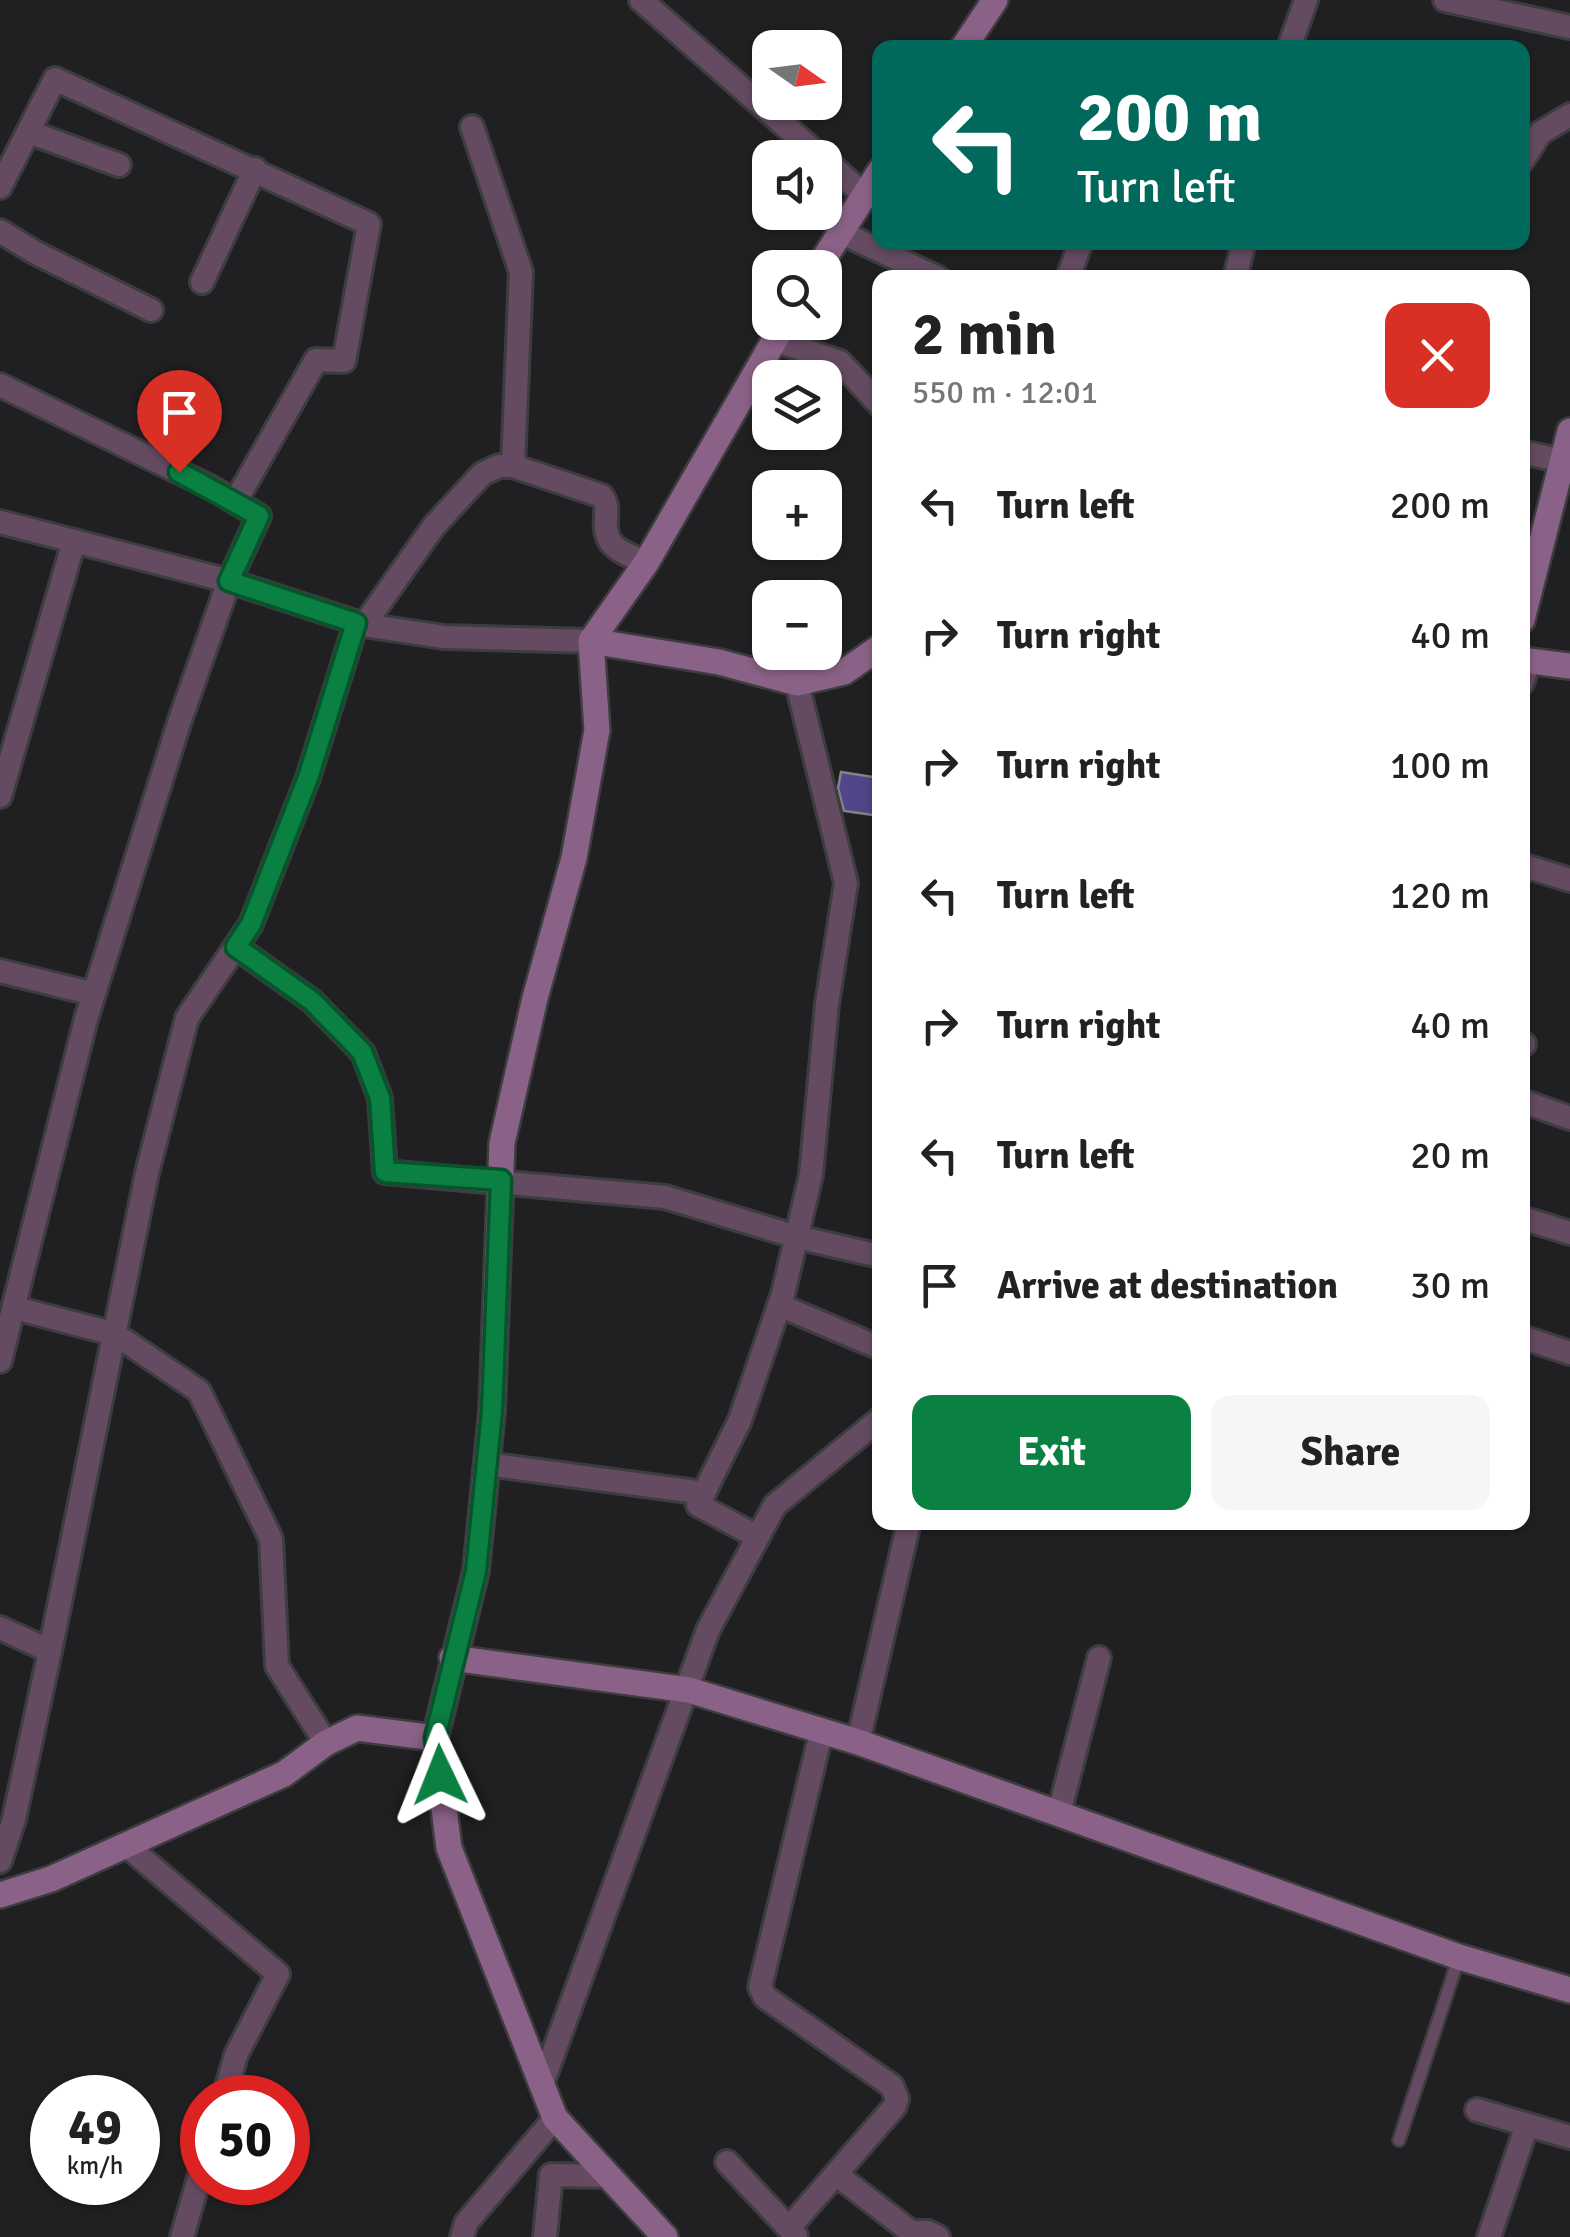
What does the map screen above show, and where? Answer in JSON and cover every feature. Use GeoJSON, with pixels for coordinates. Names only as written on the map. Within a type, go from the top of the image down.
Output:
{"type":"FeatureCollection","features":[{"type":"Feature","properties":{"kind":"main road"},"geometry":{"type":"LineString","coordinates":[[968,40],[995,0]]}},
{"type":"Feature","properties":{"kind":"main road"},"geometry":{"type":"LineString","coordinates":[[829,250],[872,183]]}},
{"type":"Feature","properties":{"kind":"main road"},"geometry":{"type":"LineString","coordinates":[[665,2237],[555,2118],[449,1848],[435,1738],[476,1571],[492,1411],[502,1143],[534,998],[574,858],[597,730],[591,640],[646,563],[775,340]]}},
{"type":"Feature","properties":{"kind":"main road"},"geometry":{"type":"LineString","coordinates":[[1530,588],[1570,432]]}},
{"type":"Feature","properties":{"kind":"main road"},"geometry":{"type":"LineString","coordinates":[[591,640],[719,662],[797,684],[844,672],[872,653]]}},
{"type":"Feature","properties":{"kind":"main road"},"geometry":{"type":"LineString","coordinates":[[1530,668],[1570,666]]}},
{"type":"Feature","properties":{"kind":"main road"},"geometry":{"type":"LineString","coordinates":[[452,1658],[689,1690],[858,1742],[1458,1957],[1570,1990]]}},
{"type":"Feature","properties":{"kind":"main road"},"geometry":{"type":"LineString","coordinates":[[0,1895],[51,1879],[284,1774],[326,1743],[357,1728],[435,1738]]}},
{"type":"Feature","properties":{"kind":"street"},"geometry":{"type":"LineString","coordinates":[[641,0],[801,140]]}},
{"type":"Feature","properties":{"kind":"street"},"geometry":{"type":"LineString","coordinates":[[1292,40],[1306,0]]}},
{"type":"Feature","properties":{"kind":"street"},"geometry":{"type":"LineString","coordinates":[[1445,0],[1528,9],[1570,26]]}},
{"type":"Feature","properties":{"kind":"street"},"geometry":{"type":"LineString","coordinates":[[0,187],[55,79],[370,224],[344,361],[316,360],[235,502]]}},
{"type":"Feature","properties":{"kind":"street"},"geometry":{"type":"LineString","coordinates":[[1530,149],[1540,133],[1570,114]]}},
{"type":"Feature","properties":{"kind":"street"},"geometry":{"type":"LineString","coordinates":[[472,127],[521,272],[512,466]]}},
{"type":"Feature","properties":{"kind":"street"},"geometry":{"type":"LineString","coordinates":[[29,132],[119,165]]}},
{"type":"Feature","properties":{"kind":"street"},"geometry":{"type":"LineString","coordinates":[[202,282],[255,169]]}},
{"type":"Feature","properties":{"kind":"street"},"geometry":{"type":"LineString","coordinates":[[842,176],[864,195]]}},
{"type":"Feature","properties":{"kind":"street"},"geometry":{"type":"LineString","coordinates":[[0,231],[152,310]]}},
{"type":"Feature","properties":{"kind":"street"},"geometry":{"type":"LineString","coordinates":[[840,232],[872,247]]}},
{"type":"Feature","properties":{"kind":"street"},"geometry":{"type":"LineString","coordinates":[[878,250],[921,270]]}},
{"type":"Feature","properties":{"kind":"street"},"geometry":{"type":"LineString","coordinates":[[797,340],[840,362],[872,396]]}},
{"type":"Feature","properties":{"kind":"street"},"geometry":{"type":"LineString","coordinates":[[0,385],[259,516],[229,581],[179,724],[94,994],[0,1360]]}},
{"type":"Feature","properties":{"kind":"street"},"geometry":{"type":"LineString","coordinates":[[1530,454],[1562,461]]}},
{"type":"Feature","properties":{"kind":"street"},"geometry":{"type":"LineString","coordinates":[[0,1861],[14,1819],[147,1172],[187,1018],[251,924],[308,778],[360,624],[434,526],[482,474],[499,466],[512,466],[602,496],[606,503],[607,540],[612,547],[646,563]]}},
{"type":"Feature","properties":{"kind":"street"},"geometry":{"type":"LineString","coordinates":[[0,522],[229,581],[360,624],[444,637],[591,640]]}},
{"type":"Feature","properties":{"kind":"street"},"geometry":{"type":"LineString","coordinates":[[0,796],[74,541]]}},
{"type":"Feature","properties":{"kind":"street"},"geometry":{"type":"LineString","coordinates":[[758,1537],[698,1504],[740,1420],[779,1305],[811,1175],[827,1004],[846,883],[797,684]]}},
{"type":"Feature","properties":{"kind":"street"},"geometry":{"type":"LineString","coordinates":[[1530,868],[1570,880]]}},
{"type":"Feature","properties":{"kind":"street"},"geometry":{"type":"LineString","coordinates":[[236,947],[312,1001],[362,1052],[380,1098],[385,1172],[665,1197],[796,1237],[872,1254]]}},
{"type":"Feature","properties":{"kind":"street"},"geometry":{"type":"LineString","coordinates":[[0,971],[94,994]]}},
{"type":"Feature","properties":{"kind":"street"},"geometry":{"type":"LineString","coordinates":[[1530,1105],[1570,1118]]}},
{"type":"Feature","properties":{"kind":"street"},"geometry":{"type":"LineString","coordinates":[[1530,1220],[1570,1233]]}},
{"type":"Feature","properties":{"kind":"street"},"geometry":{"type":"LineString","coordinates":[[779,1305],[872,1345]]}},
{"type":"Feature","properties":{"kind":"street"},"geometry":{"type":"LineString","coordinates":[[14,1308],[115,1334],[199,1391],[271,1538],[277,1666],[326,1743]]}},
{"type":"Feature","properties":{"kind":"street"},"geometry":{"type":"LineString","coordinates":[[1530,1340],[1570,1352]]}},
{"type":"Feature","properties":{"kind":"street"},"geometry":{"type":"LineString","coordinates":[[542,2084],[708,1630],[775,1505],[872,1429]]}},
{"type":"Feature","properties":{"kind":"street"},"geometry":{"type":"LineString","coordinates":[[486,1464],[704,1493]]}},
{"type":"Feature","properties":{"kind":"street"},"geometry":{"type":"LineString","coordinates":[[858,1742],[907,1530]]}},
{"type":"Feature","properties":{"kind":"street"},"geometry":{"type":"LineString","coordinates":[[0,1628],[50,1650]]}},
{"type":"Feature","properties":{"kind":"street"},"geometry":{"type":"LineString","coordinates":[[1059,1813],[1099,1658]]}},
{"type":"Feature","properties":{"kind":"street"},"geometry":{"type":"LineString","coordinates":[[726,2162],[793,2232],[895,2106],[896,2092],[765,1996],[760,1986],[821,1733]]}},
{"type":"Feature","properties":{"kind":"street"},"geometry":{"type":"LineString","coordinates":[[126,1845],[278,1974],[236,2054],[230,2075]]}},
{"type":"Feature","properties":{"kind":"street"},"geometry":{"type":"LineString","coordinates":[[1477,2110],[1570,2137]]}},
{"type":"Feature","properties":{"kind":"street"},"geometry":{"type":"LineString","coordinates":[[462,2237],[466,2222],[555,2118]]}},
{"type":"Feature","properties":{"kind":"street"},"geometry":{"type":"LineString","coordinates":[[1489,2237],[1528,2125]]}},
{"type":"Feature","properties":{"kind":"street"},"geometry":{"type":"LineString","coordinates":[[837,2175],[912,2232],[928,2232],[938,2237]]}},
{"type":"Feature","properties":{"kind":"street"},"geometry":{"type":"LineString","coordinates":[[544,2237],[551,2176],[609,2176]]}},
{"type":"Feature","properties":{"kind":"street"},"geometry":{"type":"LineString","coordinates":[[182,2237],[191,2205]]}},
{"type":"Feature","properties":{"kind":"lane"},"geometry":{"type":"LineString","coordinates":[[1399,2140],[1458,1957]]}},
{"type":"Feature","properties":{"kind":"building"},"geometry":{"type":"Polygon","coordinates":[[[841,772],[872,777],[872,815],[844,811],[838,788],[841,772]]]}},
{"type":"Feature","properties":{"kind":"route"},"geometry":{"type":"LineString","coordinates":[[179,472],[259,516],[229,581],[356,623],[308,778],[251,924],[236,947],[312,1001],[362,1052],[380,1098],[385,1172],[501,1180],[492,1411],[476,1571],[435,1738],[440,1775]]}}]}
